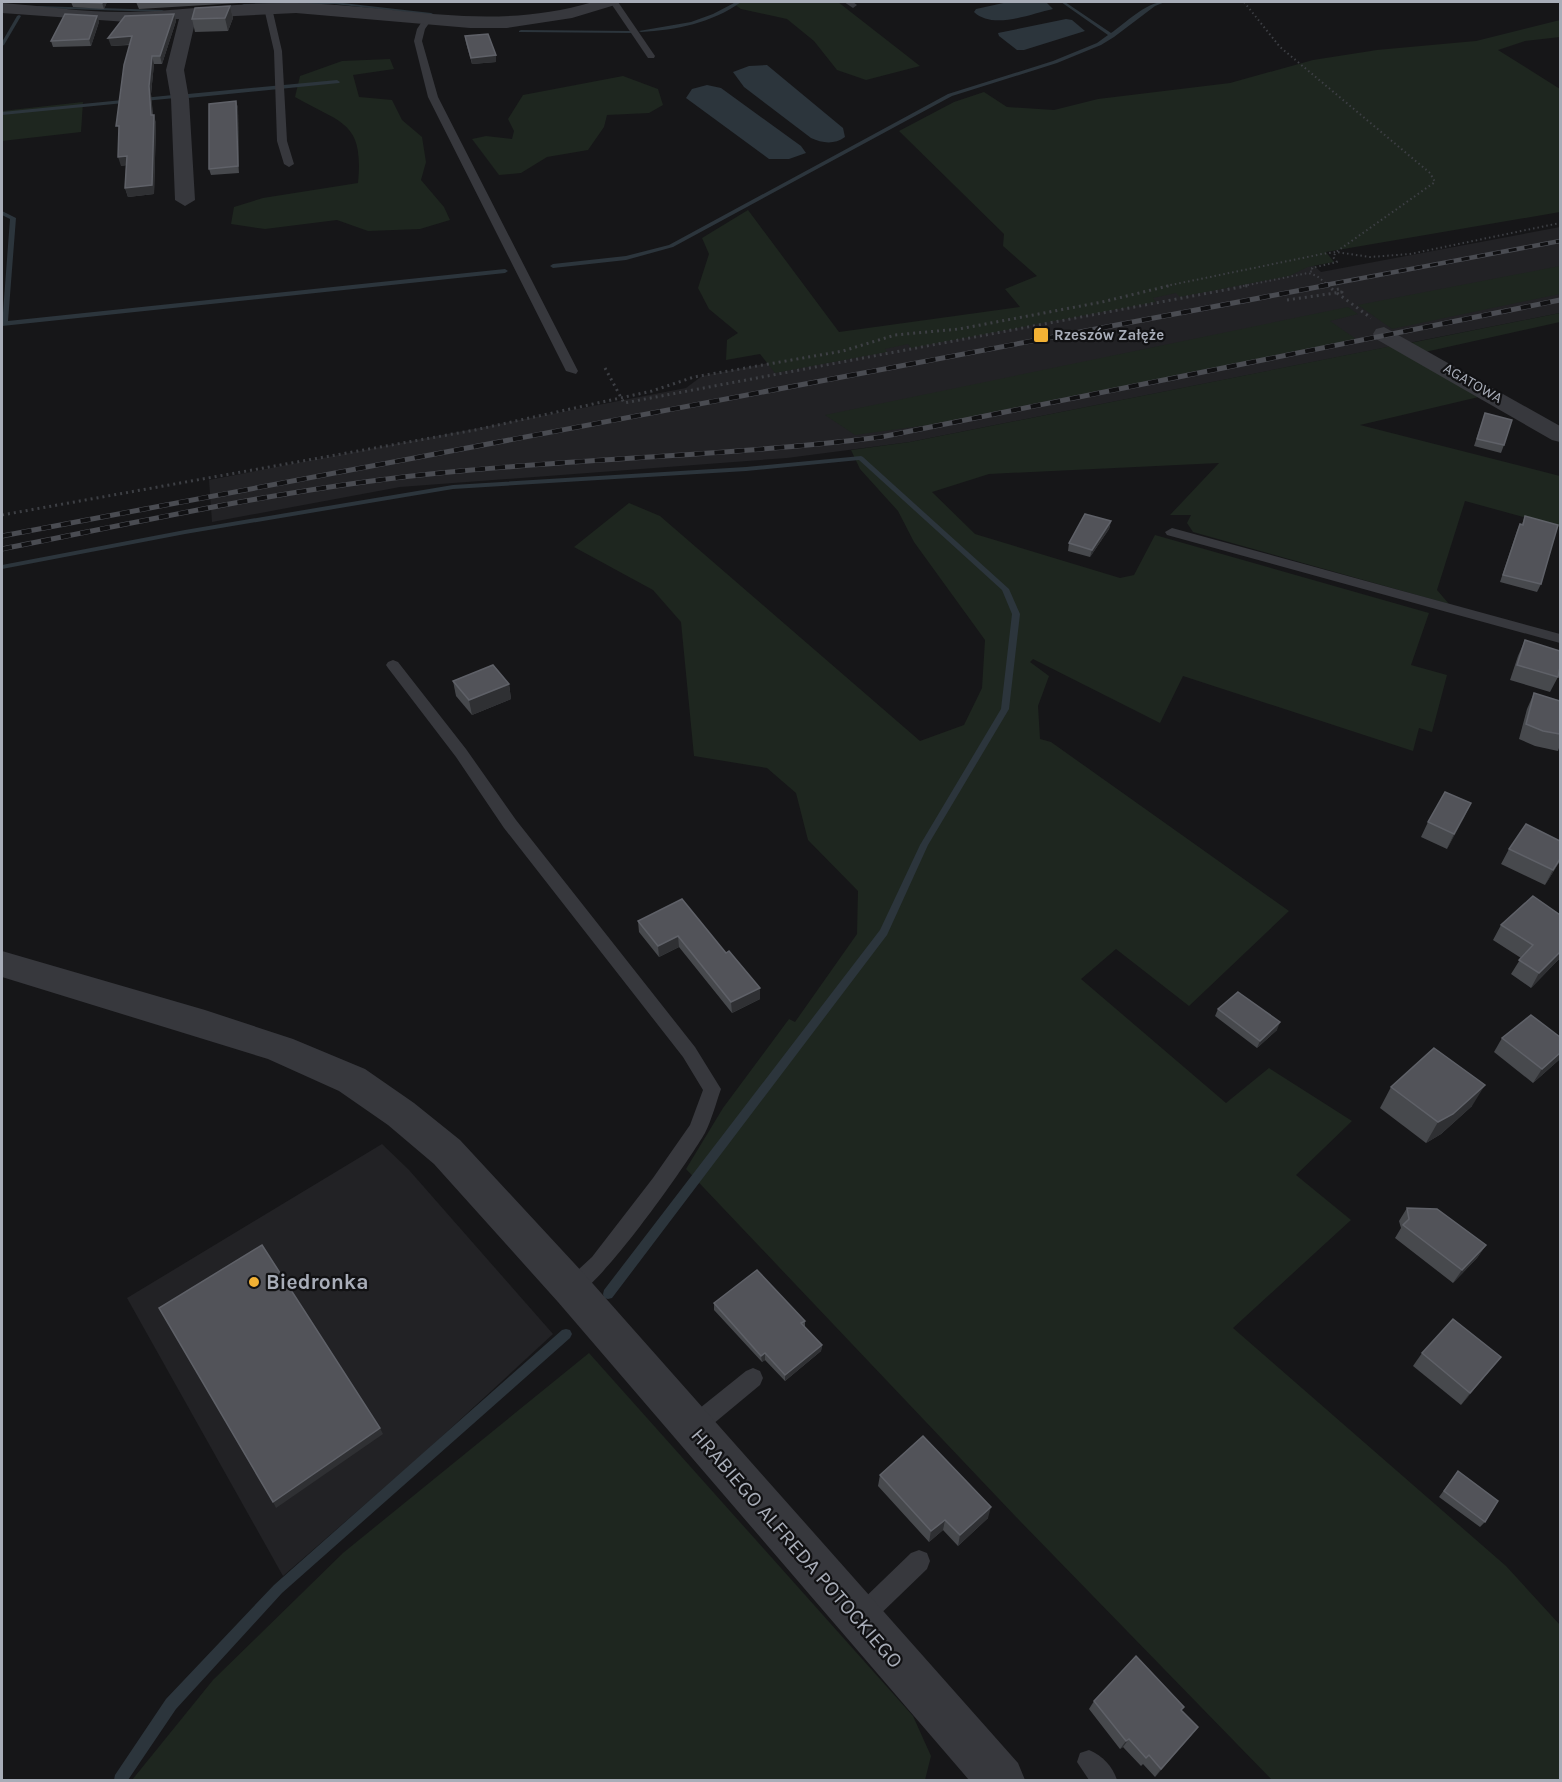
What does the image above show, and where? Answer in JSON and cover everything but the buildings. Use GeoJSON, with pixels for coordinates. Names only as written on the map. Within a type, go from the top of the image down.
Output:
{"type":"FeatureCollection","features":[{"type":"Feature","properties":{"kind":"street"},"geometry":{"type":"LineString","coordinates":[[2,9],[127,17],[268,8],[337,9],[470,23],[507,23],[572,14],[609,2]]}},
{"type":"Feature","properties":{"kind":"street"},"geometry":{"type":"LineString","coordinates":[[185,200],[180,99],[175,70],[189,14]]}},
{"type":"Feature","properties":{"kind":"street","name":"AGATOWA"},"geometry":{"type":"LineString","coordinates":[[1384,334],[1560,435]]}},
{"type":"Feature","properties":{"kind":"street","name":"HRABIEGO ALFREDA POTOCKIEGO"},"geometry":{"type":"LineString","coordinates":[[2,964],[205,1024],[280,1049],[352,1080],[401,1114],[447,1152],[583,1302],[859,1619],[989,1776]]}},
{"type":"Feature","properties":{"kind":"lane"},"geometry":{"type":"LineString","coordinates":[[614,2],[651,56]]}},
{"type":"Feature","properties":{"kind":"lane"},"geometry":{"type":"LineString","coordinates":[[268,8],[278,51],[282,141],[289,164]]}},
{"type":"Feature","properties":{"kind":"lane"},"geometry":{"type":"LineString","coordinates":[[428,19],[421,29],[418,41],[433,97],[572,371]]}},
{"type":"Feature","properties":{"kind":"lane"},"geometry":{"type":"LineString","coordinates":[[1172,532],[1560,639]]}},
{"type":"Feature","properties":{"kind":"lane"},"geometry":{"type":"LineString","coordinates":[[393,665],[461,753],[510,824],[689,1052],[712,1089],[698,1128],[660,1184],[598,1263],[583,1302]]}},
{"type":"Feature","properties":{"kind":"lane"},"geometry":{"type":"LineString","coordinates":[[693,1427],[753,1378]]}},
{"type":"Feature","properties":{"kind":"lane"},"geometry":{"type":"LineString","coordinates":[[859,1619],[919,1562]]}},
{"type":"Feature","properties":{"kind":"lane"},"geometry":{"type":"LineString","coordinates":[[1089,1762],[1105,1780]]}},
{"type":"Feature","properties":{"kind":"path"},"geometry":{"type":"LineString","coordinates":[[605,368],[624,403],[1298,276],[1312,271],[1312,268],[1337,262],[1333,257],[1336,252],[1435,182],[1430,173],[1280,47],[1244,2]]}},
{"type":"Feature","properties":{"kind":"path"},"geometry":{"type":"LineString","coordinates":[[2,515],[476,430],[622,398],[694,377],[843,351],[895,335],[958,329],[1102,302],[1188,281],[1336,252],[1370,257],[1410,254],[1560,224]]}},
{"type":"Feature","properties":{"kind":"path"},"geometry":{"type":"LineString","coordinates":[[1287,300],[1342,292],[1339,289],[1332,290],[1316,274],[1308,272]]}},
{"type":"Feature","properties":{"kind":"path"},"geometry":{"type":"LineString","coordinates":[[1337,293],[1387,330],[1384,334]]}},
{"type":"Feature","properties":{"kind":"shaded area"},"geometry":{"type":"Polygon","coordinates":[[[731,2],[838,2],[920,66],[866,80],[837,70],[814,41],[787,19],[741,9],[731,2]]]}},
{"type":"Feature","properties":{"kind":"shaded area"},"geometry":{"type":"Polygon","coordinates":[[[1008,2],[1046,2],[1053,9],[1001,20],[991,20],[974,12],[976,9],[1008,2]]]}},
{"type":"Feature","properties":{"kind":"shaded area"},"geometry":{"type":"Polygon","coordinates":[[[1066,19],[1072,20],[1085,31],[1024,50],[1017,50],[998,33],[1066,19]]]}},
{"type":"Feature","properties":{"kind":"shaded area"},"geometry":{"type":"Polygon","coordinates":[[[1560,20],[1560,37],[1525,41],[1498,50],[1560,89],[1560,212],[1326,252],[1334,262],[1308,267],[1289,276],[1180,297],[1176,293],[1153,298],[1156,302],[911,348],[908,344],[885,349],[887,352],[775,373],[760,354],[726,360],[727,340],[738,333],[709,309],[698,288],[709,254],[702,238],[748,210],[839,332],[1020,307],[1005,289],[1037,276],[1003,246],[1004,234],[899,131],[954,102],[984,92],[1007,107],[1054,110],[1098,99],[1230,83],[1313,60],[1377,50],[1476,41],[1560,20]]]}},
{"type":"Feature","properties":{"kind":"shaded area"},"geometry":{"type":"Polygon","coordinates":[[[390,59],[394,69],[353,75],[359,97],[392,100],[402,120],[422,137],[426,162],[421,180],[444,207],[450,220],[420,229],[368,231],[337,220],[265,229],[231,224],[234,207],[263,198],[358,183],[359,163],[353,136],[337,120],[295,97],[300,76],[342,61],[390,59]]]}},
{"type":"Feature","properties":{"kind":"shaded area"},"geometry":{"type":"Polygon","coordinates":[[[767,65],[843,128],[845,137],[828,142],[811,138],[744,87],[733,72],[749,66],[767,65]]]}},
{"type":"Feature","properties":{"kind":"shaded area"},"geometry":{"type":"Polygon","coordinates":[[[623,76],[658,89],[663,105],[649,113],[607,115],[604,127],[588,150],[547,157],[521,173],[499,175],[472,139],[486,136],[512,139],[514,131],[508,119],[523,95],[623,76]]]}},
{"type":"Feature","properties":{"kind":"shaded area"},"geometry":{"type":"Polygon","coordinates":[[[707,85],[721,88],[801,146],[806,153],[789,159],[769,159],[686,98],[692,89],[707,85]]]}},
{"type":"Feature","properties":{"kind":"shaded area"},"geometry":{"type":"Polygon","coordinates":[[[83,102],[81,132],[2,141],[2,111],[83,102]]]}},
{"type":"Feature","properties":{"kind":"shaded area"},"geometry":{"type":"Polygon","coordinates":[[[1560,227],[1560,313],[910,442],[787,458],[400,487],[212,522],[209,480],[686,388],[702,376],[1306,258],[1321,272],[1560,227]]]}},
{"type":"Feature","properties":{"kind":"shaded area"},"geometry":{"type":"Polygon","coordinates":[[[1560,266],[1560,294],[1392,329],[1358,305],[1560,266]]]}},
{"type":"Feature","properties":{"kind":"shaded area"},"geometry":{"type":"Polygon","coordinates":[[[1348,307],[1358,314],[1330,321],[1356,339],[928,425],[855,435],[825,415],[1348,307]]]}},
{"type":"Feature","properties":{"kind":"shaded area"},"geometry":{"type":"Polygon","coordinates":[[[1560,313],[1560,322],[1425,352],[1410,343],[1560,313]]]}},
{"type":"Feature","properties":{"kind":"shaded area"},"geometry":{"type":"Polygon","coordinates":[[[1397,345],[1483,396],[1360,425],[1560,476],[1560,527],[1465,501],[1437,590],[1449,604],[1193,532],[1187,523],[1191,515],[1170,515],[1219,463],[989,474],[932,492],[975,534],[1120,578],[1134,575],[1155,535],[1429,613],[1411,665],[1447,675],[1432,732],[1419,728],[1413,751],[1183,676],[1160,723],[1033,659],[1030,662],[1049,676],[1038,706],[1040,739],[1051,742],[1289,911],[1189,1006],[1116,949],[1081,979],[1226,1103],[1269,1068],[1352,1121],[1296,1175],[1351,1220],[1233,1328],[1506,1566],[1560,1625],[1560,1780],[1272,1780],[1019,1520],[686,1169],[723,1108],[789,1019],[795,1022],[857,934],[858,891],[808,840],[796,793],[767,768],[694,756],[681,622],[653,590],[574,547],[629,503],[660,516],[920,741],[964,725],[982,688],[985,640],[914,542],[898,511],[860,469],[851,450],[910,442],[1397,345]]]}},
{"type":"Feature","properties":{"kind":"shaded area"},"geometry":{"type":"Polygon","coordinates":[[[382,1144],[409,1170],[553,1334],[425,1452],[283,1576],[127,1298],[382,1144]]]}},
{"type":"Feature","properties":{"kind":"shaded area"},"geometry":{"type":"Polygon","coordinates":[[[589,1353],[913,1716],[931,1756],[925,1780],[132,1780],[213,1680],[343,1553],[589,1353]]]}},
{"type":"Feature","properties":{"kind":"waterway"},"geometry":{"type":"LineString","coordinates":[[641,31],[692,23],[715,15],[739,2]]}},
{"type":"Feature","properties":{"kind":"waterway"},"geometry":{"type":"LineString","coordinates":[[1063,2],[1111,35]]}},
{"type":"Feature","properties":{"kind":"waterway"},"geometry":{"type":"LineString","coordinates":[[1111,35],[1153,5],[1163,2]]}},
{"type":"Feature","properties":{"kind":"waterway"},"geometry":{"type":"LineString","coordinates":[[244,5],[334,3],[431,14]]}},
{"type":"Feature","properties":{"kind":"waterway"},"geometry":{"type":"LineString","coordinates":[[38,7],[162,11]]}},
{"type":"Feature","properties":{"kind":"waterway"},"geometry":{"type":"LineString","coordinates":[[2,45],[19,16]]}},
{"type":"Feature","properties":{"kind":"waterway"},"geometry":{"type":"LineString","coordinates":[[521,31],[632,32]]}},
{"type":"Feature","properties":{"kind":"waterway"},"geometry":{"type":"LineString","coordinates":[[553,266],[626,258],[671,246],[950,95],[1055,62],[1099,44],[1111,35]]}},
{"type":"Feature","properties":{"kind":"waterway"},"geometry":{"type":"LineString","coordinates":[[188,96],[337,82]]}},
{"type":"Feature","properties":{"kind":"waterway"},"geometry":{"type":"LineString","coordinates":[[2,114],[173,97]]}},
{"type":"Feature","properties":{"kind":"waterway"},"geometry":{"type":"LineString","coordinates":[[2,213],[13,218],[5,324]]}},
{"type":"Feature","properties":{"kind":"waterway"},"geometry":{"type":"LineString","coordinates":[[5,324],[505,271]]}},
{"type":"Feature","properties":{"kind":"waterway"},"geometry":{"type":"LineString","coordinates":[[2,567],[185,532],[453,487],[746,469],[861,458],[1005,589],[1016,614],[1005,709],[924,845],[884,932],[608,1294]]}},
{"type":"Feature","properties":{"kind":"waterway"},"geometry":{"type":"LineString","coordinates":[[120,1780],[171,1704],[278,1589],[566,1334]]}},
{"type":"Feature","properties":{"kind":"railway"},"geometry":{"type":"LineString","coordinates":[[1320,286],[1560,241]]}},
{"type":"Feature","properties":{"kind":"railway"},"geometry":{"type":"LineString","coordinates":[[2,536],[1328,285]]}},
{"type":"Feature","properties":{"kind":"railway"},"geometry":{"type":"LineString","coordinates":[[2,549],[215,507],[376,480],[486,469],[768,449],[881,437],[1560,300]]}},
{"type":"Feature","properties":{"kind":"place","name":"Rzeszów Załęże"},"geometry":{"type":"Point","coordinates":[1041,335]}},
{"type":"Feature","properties":{"kind":"place","name":"Biedronka"},"geometry":{"type":"Point","coordinates":[254,1282]}}]}
